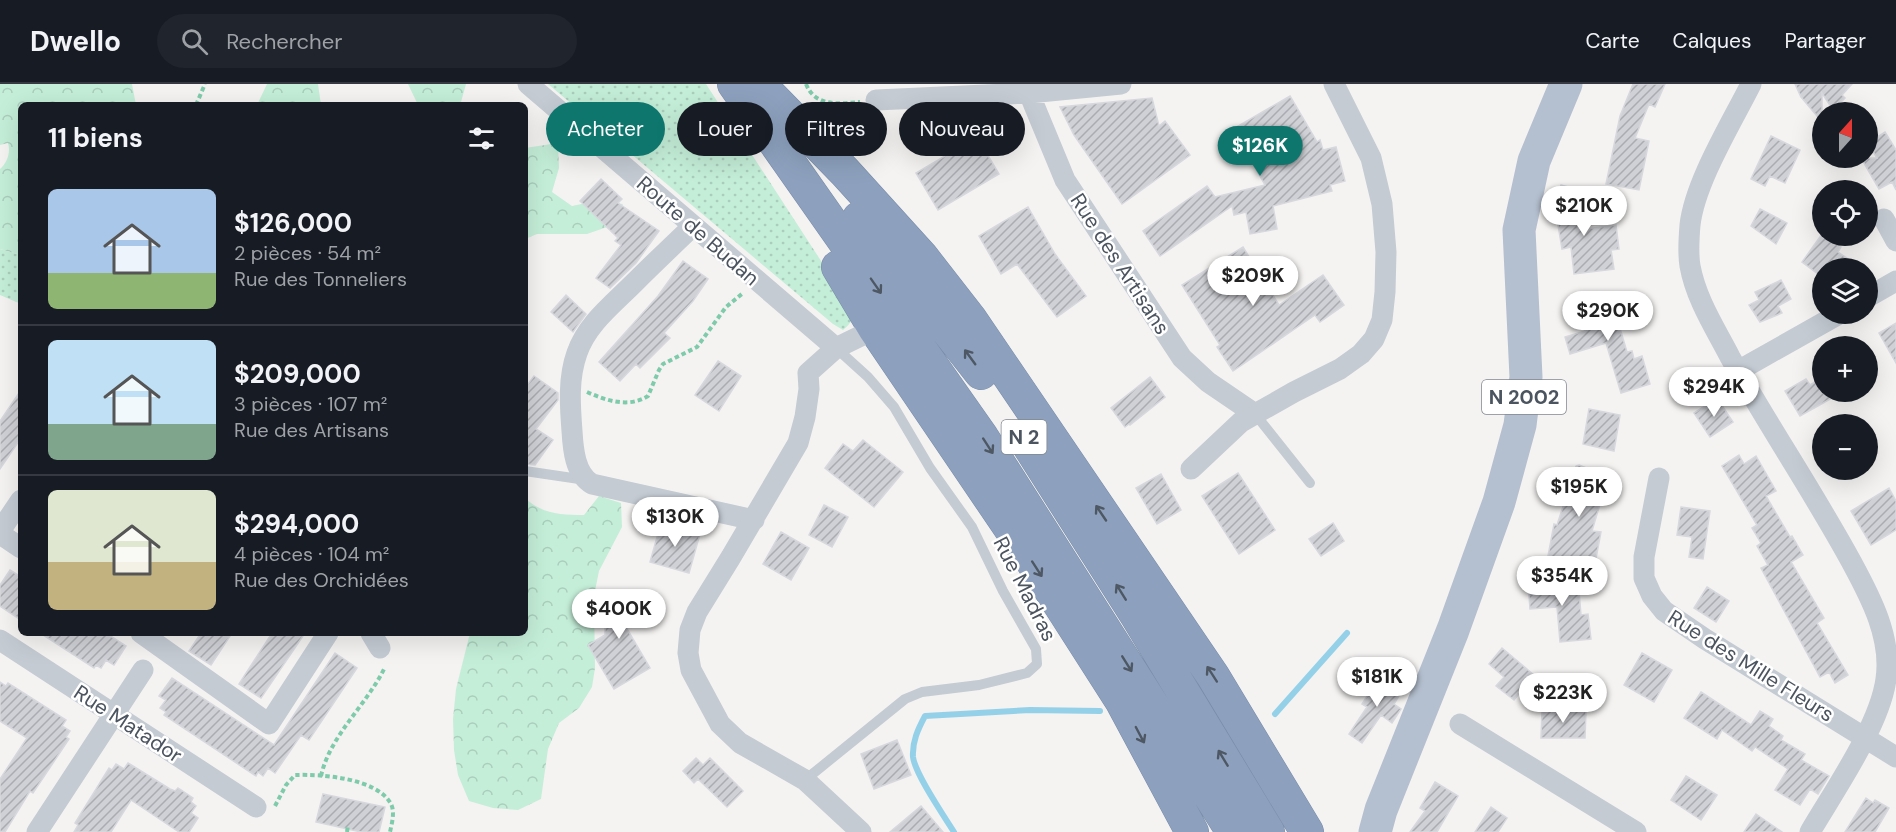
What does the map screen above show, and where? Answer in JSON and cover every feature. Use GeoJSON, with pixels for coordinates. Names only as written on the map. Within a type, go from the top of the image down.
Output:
{"type":"FeatureCollection","features":[{"type":"Feature","properties":{"kind":"highway"},"geometry":{"type":"LineString","coordinates":[[751,89],[759,137],[875,329],[1023,547],[1114,690],[1192,832]]}},
{"type":"Feature","properties":{"kind":"highway"},"geometry":{"type":"LineString","coordinates":[[751,89],[846,172],[922,257],[971,320],[1213,676],[1307,832]]}},
{"type":"Feature","properties":{"kind":"highway","name":"N 2"},"geometry":{"type":"LineString","coordinates":[[751,89],[982,437],[1233,832]]}},
{"type":"Feature","properties":{"kind":"highway","name":"N 2"},"geometry":{"type":"LineString","coordinates":[[751,89],[844,199],[959,343],[994,391],[1137,616],[1268,832]]}},
{"type":"Feature","properties":{"kind":"main road","name":"N 2002"},"geometry":{"type":"LineString","coordinates":[[1353,832],[1378,821],[1457,620],[1499,502],[1520,425],[1526,377],[1519,230],[1534,161],[1566,84]]}},
{"type":"Feature","properties":{"kind":"street","name":"Route de Budan"},"geometry":{"type":"LineString","coordinates":[[528,84],[836,348]]}},
{"type":"Feature","properties":{"kind":"street"},"geometry":{"type":"LineString","coordinates":[[876,100],[1029,88],[1121,84]]}},
{"type":"Feature","properties":{"kind":"street"},"geometry":{"type":"LineString","coordinates":[[1191,469],[1241,422],[1340,369],[1361,354],[1374,339],[1382,320],[1386,252],[1382,204],[1371,158],[1334,84]]}},
{"type":"Feature","properties":{"kind":"street"},"geometry":{"type":"LineString","coordinates":[[1750,84],[1699,188],[1690,225],[1690,265],[1701,303],[1871,597],[1887,650],[1887,678],[1880,705],[1864,738],[1810,832]]}},
{"type":"Feature","properties":{"kind":"street","name":"Rue des Artisans"},"geometry":{"type":"LineString","coordinates":[[1029,88],[1065,180],[1182,358],[1208,382],[1255,414]]}},
{"type":"Feature","properties":{"kind":"street"},"geometry":{"type":"LineString","coordinates":[[1884,219],[1896,241]]}},
{"type":"Feature","properties":{"kind":"street"},"geometry":{"type":"LineString","coordinates":[[693,226],[589,329],[577,354],[570,385],[575,456],[586,480],[604,487],[754,520]]}},
{"type":"Feature","properties":{"kind":"street"},"geometry":{"type":"LineString","coordinates":[[1878,291],[1896,281]]}},
{"type":"Feature","properties":{"kind":"street"},"geometry":{"type":"LineString","coordinates":[[1738,370],[1821,324]]}},
{"type":"Feature","properties":{"kind":"street"},"geometry":{"type":"LineString","coordinates":[[861,832],[805,780],[740,743],[720,724],[691,670],[687,642],[697,612],[754,520],[798,442],[805,417],[809,389],[808,373],[836,348],[875,329]]}},
{"type":"Feature","properties":{"kind":"street","name":"Rue des Mille Fleurs"},"geometry":{"type":"LineString","coordinates":[[1659,478],[1644,557],[1644,578],[1652,596],[1664,611],[1896,757]]}},
{"type":"Feature","properties":{"kind":"street"},"geometry":{"type":"LineString","coordinates":[[18,505],[0,532],[18,546]]}},
{"type":"Feature","properties":{"kind":"street"},"geometry":{"type":"LineString","coordinates":[[145,636],[269,724],[326,636]]}},
{"type":"Feature","properties":{"kind":"street","name":"Rue Matador"},"geometry":{"type":"LineString","coordinates":[[0,640],[256,807]]}},
{"type":"Feature","properties":{"kind":"street"},"geometry":{"type":"LineString","coordinates":[[37,832],[143,670]]}},
{"type":"Feature","properties":{"kind":"street"},"geometry":{"type":"LineString","coordinates":[[1460,724],[1636,832]]}},
{"type":"Feature","properties":{"kind":"lane","name":"Rue Madras"},"geometry":{"type":"LineString","coordinates":[[805,780],[905,699],[922,692],[980,685],[1027,673],[1037,664],[1038,656],[972,528],[930,468],[898,414],[868,377],[836,348]]}},
{"type":"Feature","properties":{"kind":"lane"},"geometry":{"type":"LineString","coordinates":[[1255,414],[1310,483]]}},
{"type":"Feature","properties":{"kind":"lane"},"geometry":{"type":"LineString","coordinates":[[528,471],[586,480]]}},
{"type":"Feature","properties":{"kind":"path"},"geometry":{"type":"LineString","coordinates":[[197,102],[205,84]]}},
{"type":"Feature","properties":{"kind":"path"},"geometry":{"type":"LineString","coordinates":[[806,84],[813,95],[827,103],[876,100]]}},
{"type":"Feature","properties":{"kind":"path"},"geometry":{"type":"LineString","coordinates":[[570,385],[619,403],[644,399],[648,396],[663,364],[697,347],[726,307],[759,284]]}},
{"type":"Feature","properties":{"kind":"path"},"geometry":{"type":"LineString","coordinates":[[321,776],[328,753],[375,685],[386,664],[386,656],[376,640]]}},
{"type":"Feature","properties":{"kind":"path"},"geometry":{"type":"LineString","coordinates":[[256,807],[262,812],[272,810],[286,785],[295,775],[343,778],[359,782],[386,798],[393,809],[390,832]]}},
{"type":"Feature","properties":{"kind":"path"},"geometry":{"type":"LineString","coordinates":[[346,832],[348,825]]}},
{"type":"Feature","properties":{"kind":"green space"},"geometry":{"type":"Polygon","coordinates":[[[0,84],[132,84],[135,102],[18,102],[18,254],[0,249],[0,169],[6,161],[9,150],[8,143],[0,145],[0,84]]]}},
{"type":"Feature","properties":{"kind":"green space"},"geometry":{"type":"Polygon","coordinates":[[[267,84],[318,84],[321,102],[258,102],[267,84]]]}},
{"type":"Feature","properties":{"kind":"green space"},"geometry":{"type":"Polygon","coordinates":[[[408,84],[466,84],[461,102],[417,102],[408,84]]]}},
{"type":"Feature","properties":{"kind":"green space"},"geometry":{"type":"Polygon","coordinates":[[[548,84],[706,84],[718,102],[677,102],[677,156],[753,156],[851,307],[852,320],[843,330],[833,324],[634,156],[665,156],[665,102],[569,102],[548,84]]]}},
{"type":"Feature","properties":{"kind":"green space"},"geometry":{"type":"Polygon","coordinates":[[[546,145],[546,156],[559,156],[559,168],[552,192],[572,206],[596,201],[623,204],[610,226],[587,234],[537,234],[528,238],[528,148],[546,145]]]}},
{"type":"Feature","properties":{"kind":"green space"},"geometry":{"type":"Polygon","coordinates":[[[0,249],[18,254],[18,303],[0,295],[0,249]]]}},
{"type":"Feature","properties":{"kind":"green space"},"geometry":{"type":"Polygon","coordinates":[[[599,496],[621,503],[622,527],[599,571],[594,596],[595,668],[592,687],[579,708],[559,723],[548,749],[541,799],[518,810],[493,808],[469,801],[458,775],[453,719],[456,689],[469,636],[528,636],[528,500],[552,512],[584,515],[599,496]]]}},
{"type":"Feature","properties":{"kind":"building"},"geometry":{"type":"Polygon","coordinates":[[[1633,84],[1665,84],[1655,107],[1649,104],[1635,138],[1649,141],[1639,190],[1606,184],[1620,116],[1633,84]]]}},
{"type":"Feature","properties":{"kind":"building"},"geometry":{"type":"Polygon","coordinates":[[[1795,84],[1852,84],[1842,95],[1845,98],[1841,102],[1828,102],[1822,93],[1822,102],[1812,102],[1812,110],[1801,97],[1795,84]]]}},
{"type":"Feature","properties":{"kind":"building"},"geometry":{"type":"Polygon","coordinates":[[[1290,96],[1317,142],[1320,140],[1323,150],[1336,147],[1345,181],[1330,185],[1332,191],[1273,206],[1277,229],[1250,234],[1246,212],[1234,215],[1232,206],[1160,256],[1143,231],[1207,186],[1215,197],[1265,185],[1233,129],[1290,96]]]}},
{"type":"Feature","properties":{"kind":"building"},"geometry":{"type":"Polygon","coordinates":[[[1152,98],[1159,126],[1165,121],[1190,155],[1122,204],[1074,135],[1060,107],[1152,98]]]}},
{"type":"Feature","properties":{"kind":"building"},"geometry":{"type":"Polygon","coordinates":[[[1885,132],[1896,150],[1896,190],[1892,182],[1879,189],[1878,180],[1874,180],[1867,168],[1878,168],[1878,137],[1885,132]]]}},
{"type":"Feature","properties":{"kind":"building"},"geometry":{"type":"Polygon","coordinates":[[[1771,136],[1800,150],[1785,183],[1770,176],[1765,186],[1751,179],[1771,136]]]}},
{"type":"Feature","properties":{"kind":"building"},"geometry":{"type":"Polygon","coordinates":[[[945,156],[988,156],[999,174],[938,210],[916,173],[945,156]]]}},
{"type":"Feature","properties":{"kind":"building"},"geometry":{"type":"Polygon","coordinates":[[[601,179],[622,199],[618,203],[659,231],[636,263],[610,288],[596,278],[621,245],[615,241],[618,238],[580,201],[601,179]]]}},
{"type":"Feature","properties":{"kind":"building"},"geometry":{"type":"Polygon","coordinates":[[[1561,185],[1579,190],[1575,205],[1578,230],[1616,225],[1619,249],[1611,250],[1614,269],[1574,274],[1571,247],[1562,249],[1555,207],[1561,185]]]}},
{"type":"Feature","properties":{"kind":"building"},"geometry":{"type":"Polygon","coordinates":[[[1028,207],[1055,254],[1086,296],[1057,317],[1017,264],[1001,274],[979,236],[1028,207]]]}},
{"type":"Feature","properties":{"kind":"building"},"geometry":{"type":"Polygon","coordinates":[[[1760,209],[1787,223],[1776,244],[1751,226],[1760,209]]]}},
{"type":"Feature","properties":{"kind":"building"},"geometry":{"type":"Polygon","coordinates":[[[1813,246],[1840,246],[1838,252],[1847,258],[1812,258],[1812,270],[1802,262],[1813,246]]]}},
{"type":"Feature","properties":{"kind":"building"},"geometry":{"type":"Polygon","coordinates":[[[1243,247],[1279,305],[1323,275],[1344,305],[1320,322],[1315,315],[1233,371],[1217,347],[1220,345],[1182,285],[1243,247]]]}},
{"type":"Feature","properties":{"kind":"building"},"geometry":{"type":"Polygon","coordinates":[[[683,261],[708,279],[693,301],[664,333],[670,338],[640,368],[636,364],[620,381],[599,362],[658,296],[683,261]]]}},
{"type":"Feature","properties":{"kind":"building"},"geometry":{"type":"Polygon","coordinates":[[[1781,280],[1791,299],[1778,306],[1782,313],[1760,322],[1749,305],[1759,300],[1755,292],[1781,280]]]}},
{"type":"Feature","properties":{"kind":"building"},"geometry":{"type":"Polygon","coordinates":[[[1603,294],[1605,303],[1612,301],[1627,352],[1632,351],[1634,359],[1642,356],[1650,384],[1621,393],[1606,343],[1570,354],[1565,337],[1585,331],[1576,302],[1603,294]]]}},
{"type":"Feature","properties":{"kind":"building"},"geometry":{"type":"Polygon","coordinates":[[[566,295],[586,314],[573,332],[551,312],[566,295]]]}},
{"type":"Feature","properties":{"kind":"building"},"geometry":{"type":"Polygon","coordinates":[[[1896,323],[1896,363],[1879,333],[1896,323]]]}},
{"type":"Feature","properties":{"kind":"building"},"geometry":{"type":"Polygon","coordinates":[[[718,361],[741,376],[719,411],[695,395],[718,361]]]}},
{"type":"Feature","properties":{"kind":"building"},"geometry":{"type":"Polygon","coordinates":[[[534,376],[558,393],[558,400],[536,429],[553,440],[535,465],[528,464],[528,384],[534,376]]]}},
{"type":"Feature","properties":{"kind":"building"},"geometry":{"type":"Polygon","coordinates":[[[1150,377],[1165,397],[1125,427],[1111,408],[1150,377]]]}},
{"type":"Feature","properties":{"kind":"building"},"geometry":{"type":"Polygon","coordinates":[[[1806,379],[1810,385],[1812,384],[1812,402],[1825,402],[1800,416],[1785,391],[1806,379]]]}},
{"type":"Feature","properties":{"kind":"building"},"geometry":{"type":"Polygon","coordinates":[[[18,394],[18,442],[0,469],[0,421],[18,394]]]}},
{"type":"Feature","properties":{"kind":"building"},"geometry":{"type":"Polygon","coordinates":[[[1717,398],[1733,422],[1710,437],[1694,413],[1717,398]]]}},
{"type":"Feature","properties":{"kind":"building"},"geometry":{"type":"Polygon","coordinates":[[[1589,409],[1620,415],[1614,451],[1583,444],[1589,409]]]}},
{"type":"Feature","properties":{"kind":"building"},"geometry":{"type":"Polygon","coordinates":[[[863,440],[903,472],[874,507],[825,468],[843,444],[853,451],[863,440]]]}},
{"type":"Feature","properties":{"kind":"building"},"geometry":{"type":"Polygon","coordinates":[[[1739,455],[1744,464],[1756,456],[1776,491],[1766,496],[1803,555],[1791,562],[1824,618],[1817,623],[1848,675],[1835,683],[1829,672],[1820,677],[1761,568],[1768,565],[1757,546],[1761,543],[1752,528],[1757,525],[1722,466],[1739,455]]]}},
{"type":"Feature","properties":{"kind":"building"},"geometry":{"type":"Polygon","coordinates":[[[1579,465],[1608,477],[1592,531],[1601,532],[1595,564],[1548,556],[1554,524],[1557,525],[1576,466],[1579,465]]]}},
{"type":"Feature","properties":{"kind":"building"},"geometry":{"type":"Polygon","coordinates":[[[1238,473],[1275,530],[1239,554],[1202,496],[1238,473]]]}},
{"type":"Feature","properties":{"kind":"building"},"geometry":{"type":"Polygon","coordinates":[[[1161,474],[1181,510],[1157,524],[1136,488],[1161,474]]]}},
{"type":"Feature","properties":{"kind":"building"},"geometry":{"type":"Polygon","coordinates":[[[1889,488],[1896,501],[1896,530],[1871,545],[1851,511],[1889,488]]]}},
{"type":"Feature","properties":{"kind":"building"},"geometry":{"type":"Polygon","coordinates":[[[824,505],[848,517],[832,547],[809,535],[824,505]]]}},
{"type":"Feature","properties":{"kind":"building"},"geometry":{"type":"Polygon","coordinates":[[[1681,507],[1710,511],[1703,559],[1689,557],[1692,537],[1677,535],[1681,507]]]}},
{"type":"Feature","properties":{"kind":"building"},"geometry":{"type":"Polygon","coordinates":[[[661,523],[700,534],[689,573],[650,562],[661,523]]]}},
{"type":"Feature","properties":{"kind":"building"},"geometry":{"type":"Polygon","coordinates":[[[1333,523],[1344,541],[1321,556],[1309,539],[1333,523]]]}},
{"type":"Feature","properties":{"kind":"building"},"geometry":{"type":"Polygon","coordinates":[[[781,532],[809,548],[791,580],[763,564],[781,532]]]}},
{"type":"Feature","properties":{"kind":"building"},"geometry":{"type":"Polygon","coordinates":[[[10,570],[18,575],[18,618],[0,606],[0,585],[10,570]]]}},
{"type":"Feature","properties":{"kind":"building"},"geometry":{"type":"Polygon","coordinates":[[[1578,579],[1581,615],[1588,614],[1591,639],[1560,642],[1557,607],[1530,609],[1528,582],[1578,579]]]}},
{"type":"Feature","properties":{"kind":"building"},"geometry":{"type":"Polygon","coordinates":[[[1707,587],[1729,601],[1716,622],[1694,608],[1707,587]]]}},
{"type":"Feature","properties":{"kind":"building"},"geometry":{"type":"Polygon","coordinates":[[[605,591],[637,591],[637,622],[623,622],[650,668],[614,689],[588,645],[605,635],[605,591]]]}},
{"type":"Feature","properties":{"kind":"building"},"geometry":{"type":"Polygon","coordinates":[[[45,636],[111,636],[126,646],[114,665],[106,660],[101,668],[96,665],[94,668],[45,636]]]}},
{"type":"Feature","properties":{"kind":"building"},"geometry":{"type":"Polygon","coordinates":[[[199,636],[230,636],[211,665],[189,651],[199,636]]]}},
{"type":"Feature","properties":{"kind":"building"},"geometry":{"type":"Polygon","coordinates":[[[270,636],[303,636],[261,698],[239,684],[270,636]]]}},
{"type":"Feature","properties":{"kind":"building"},"geometry":{"type":"Polygon","coordinates":[[[1502,648],[1534,675],[1514,700],[1496,686],[1504,677],[1489,664],[1502,648]]]}},
{"type":"Feature","properties":{"kind":"building"},"geometry":{"type":"Polygon","coordinates":[[[335,653],[357,668],[309,740],[301,735],[275,773],[268,768],[263,776],[258,772],[256,776],[164,715],[166,712],[160,708],[166,700],[159,696],[172,678],[274,745],[335,653]]]}},
{"type":"Feature","properties":{"kind":"building"},"geometry":{"type":"Polygon","coordinates":[[[1642,653],[1672,670],[1654,702],[1624,685],[1642,653]]]}},
{"type":"Feature","properties":{"kind":"building"},"geometry":{"type":"Polygon","coordinates":[[[1380,676],[1402,691],[1394,704],[1401,709],[1392,723],[1381,715],[1362,743],[1349,734],[1367,707],[1362,704],[1380,676]]]}},
{"type":"Feature","properties":{"kind":"building"},"geometry":{"type":"Polygon","coordinates":[[[0,682],[6,686],[8,683],[66,720],[62,726],[70,731],[66,737],[69,739],[33,793],[30,791],[5,832],[0,832],[0,779],[27,738],[0,721],[0,682]]]}},
{"type":"Feature","properties":{"kind":"building"},"geometry":{"type":"Polygon","coordinates":[[[1701,692],[1751,725],[1760,711],[1773,719],[1769,726],[1783,736],[1781,740],[1805,754],[1801,760],[1829,776],[1818,794],[1810,789],[1800,805],[1775,790],[1788,769],[1755,747],[1752,751],[1722,730],[1717,739],[1684,718],[1701,692]]]}},
{"type":"Feature","properties":{"kind":"building"},"geometry":{"type":"Polygon","coordinates":[[[1542,710],[1586,711],[1585,738],[1541,738],[1542,710]]]}},
{"type":"Feature","properties":{"kind":"building"},"geometry":{"type":"Polygon","coordinates":[[[897,740],[911,775],[874,789],[861,754],[897,740]]]}},
{"type":"Feature","properties":{"kind":"building"},"geometry":{"type":"Polygon","coordinates":[[[696,758],[703,765],[710,758],[743,791],[727,807],[698,779],[694,783],[683,771],[696,758]]]}},
{"type":"Feature","properties":{"kind":"building"},"geometry":{"type":"Polygon","coordinates":[[[128,763],[170,789],[175,791],[178,788],[193,798],[191,802],[196,806],[191,813],[198,818],[189,832],[179,832],[131,800],[111,832],[74,832],[78,825],[75,823],[109,768],[112,770],[116,764],[124,769],[128,763]]]}},
{"type":"Feature","properties":{"kind":"building"},"geometry":{"type":"Polygon","coordinates":[[[1686,776],[1717,795],[1701,820],[1671,800],[1686,776]]]}},
{"type":"Feature","properties":{"kind":"building"},"geometry":{"type":"Polygon","coordinates":[[[1435,782],[1458,796],[1437,832],[1410,832],[1425,811],[1420,808],[1435,782]]]}},
{"type":"Feature","properties":{"kind":"building"},"geometry":{"type":"Polygon","coordinates":[[[323,794],[385,807],[379,832],[361,832],[316,822],[323,794]]]}},
{"type":"Feature","properties":{"kind":"building"},"geometry":{"type":"Polygon","coordinates":[[[1866,798],[1889,808],[1875,832],[1845,832],[1866,798]]]}},
{"type":"Feature","properties":{"kind":"building"},"geometry":{"type":"Polygon","coordinates":[[[921,806],[943,832],[890,832],[921,806]]]}},
{"type":"Feature","properties":{"kind":"building"},"geometry":{"type":"Polygon","coordinates":[[[1491,807],[1507,818],[1498,832],[1475,832],[1491,807]]]}},
{"type":"Feature","properties":{"kind":"building"},"geometry":{"type":"Polygon","coordinates":[[[1756,814],[1782,832],[1744,832],[1756,814]]]}},
{"type":"Feature","properties":{"kind":"waterway"},"geometry":{"type":"LineString","coordinates":[[1275,714],[1347,633]]}},
{"type":"Feature","properties":{"kind":"waterway"},"geometry":{"type":"LineString","coordinates":[[954,832],[924,784],[913,757],[913,746],[925,716],[1030,710],[1100,711]]}}]}
